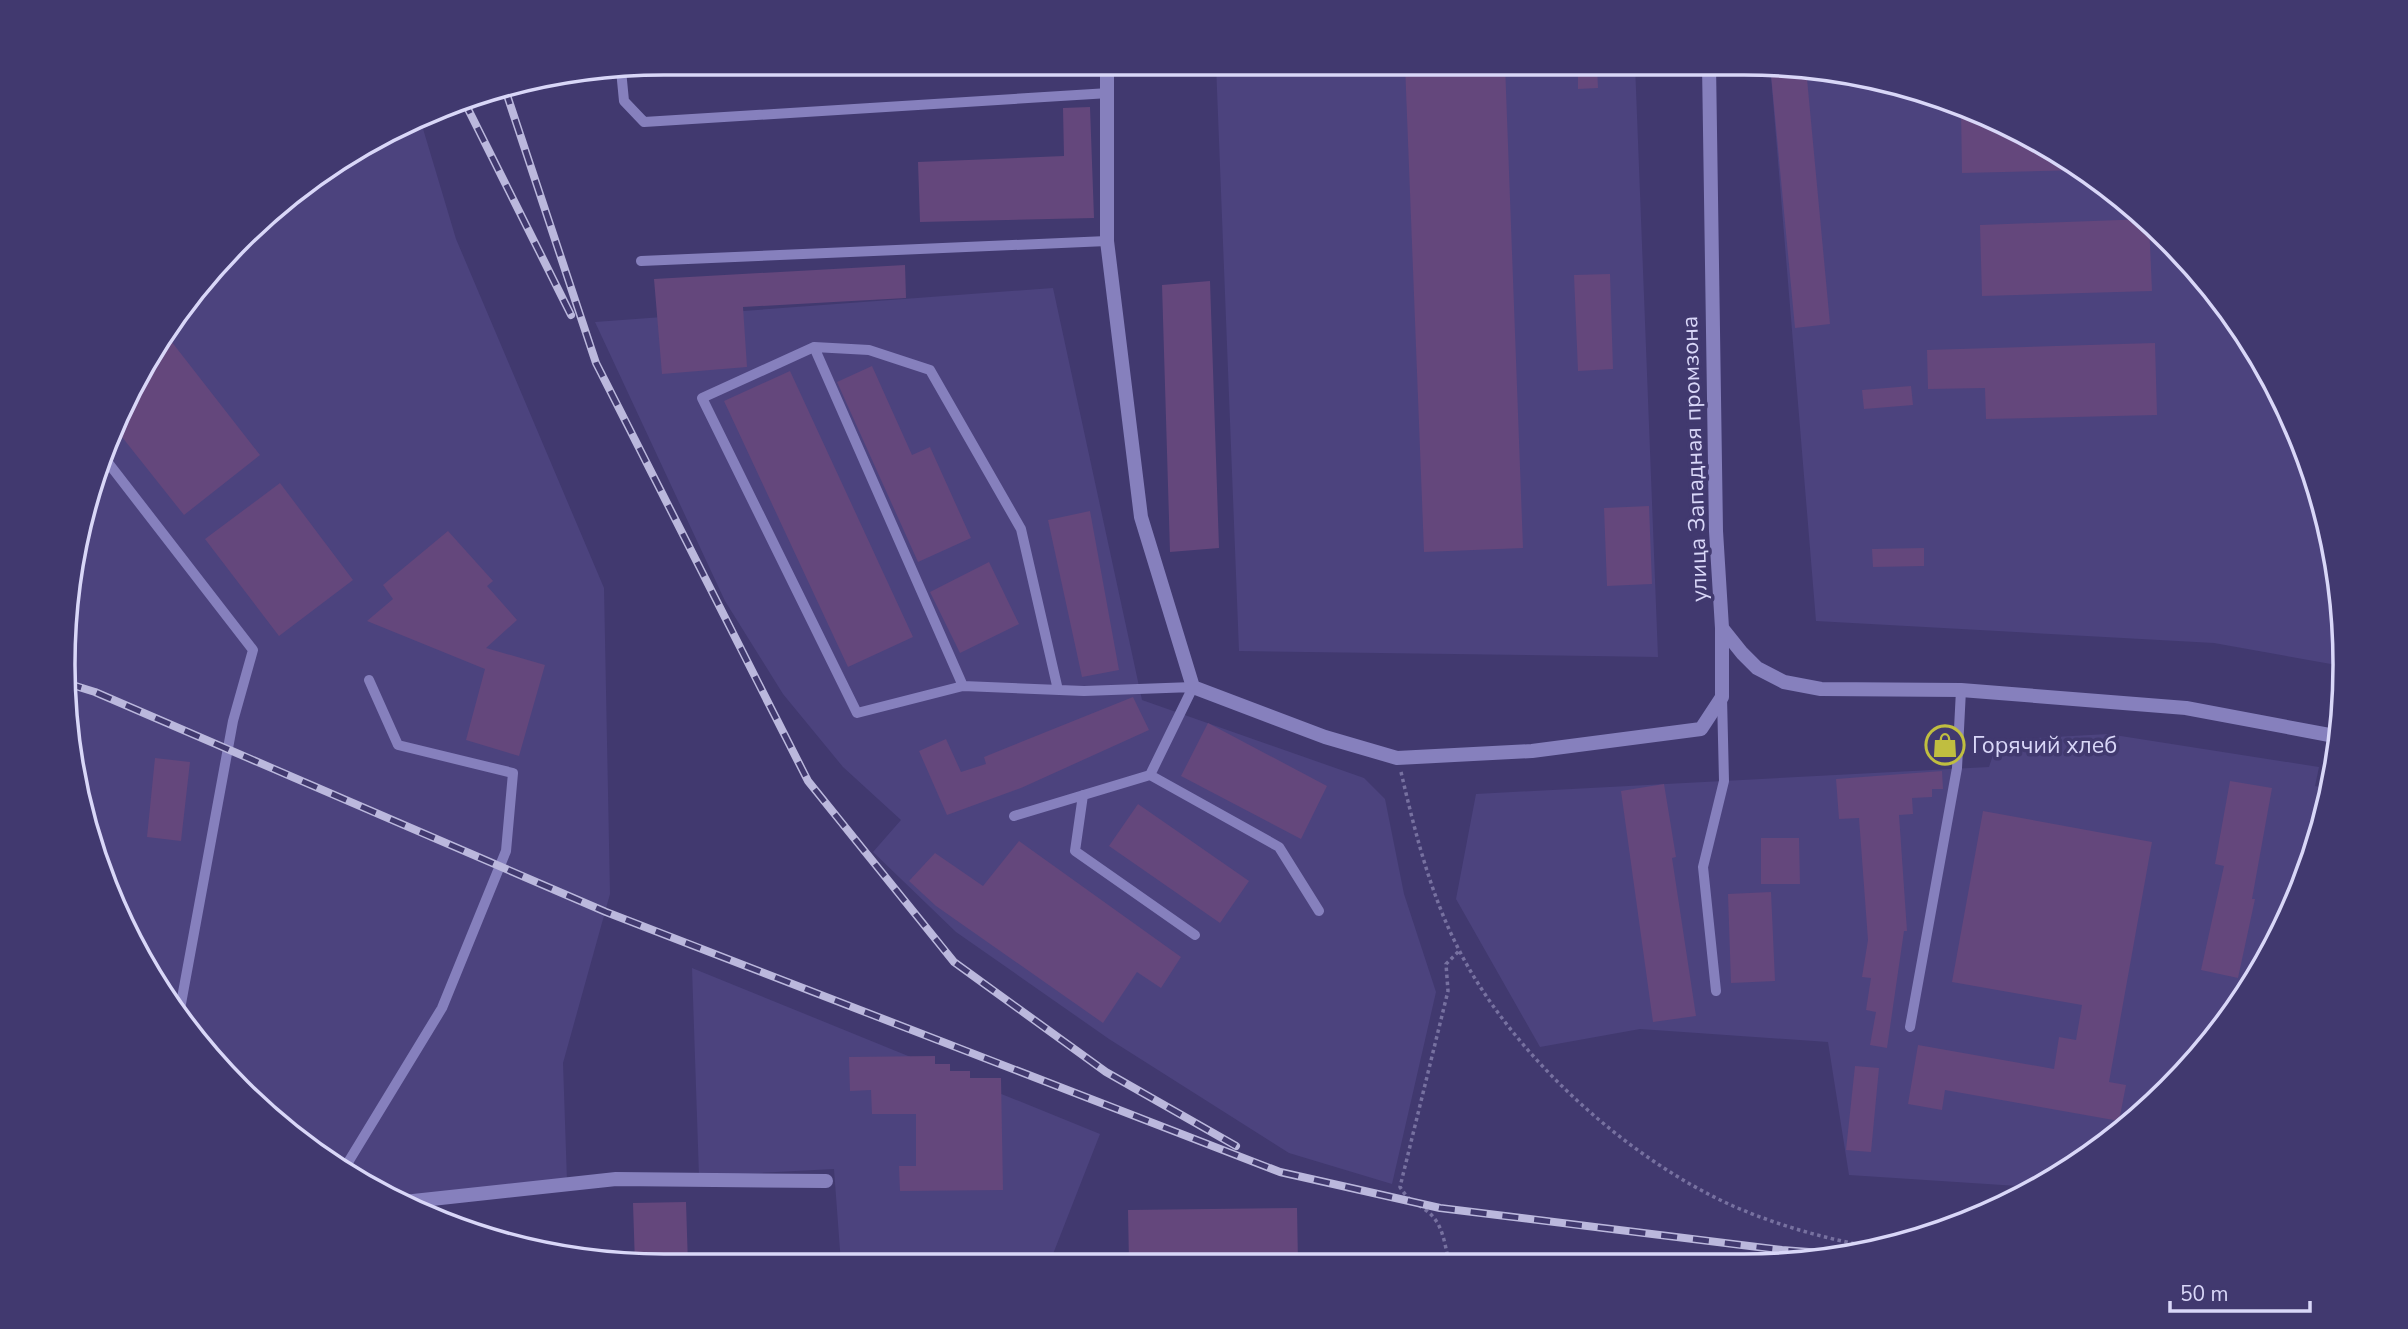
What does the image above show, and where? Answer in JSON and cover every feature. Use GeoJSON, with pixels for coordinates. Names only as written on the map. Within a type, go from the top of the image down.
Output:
{"type":"FeatureCollection","features":[{"type":"Feature","properties":{"kind":"street"},"geometry":{"type":"LineString","coordinates":[[1108,75],[1107,241],[1141,517],[1192,687],[1325,737],[1397,758],[1532,751],[1702,729],[1722,697],[1722,628]]}},
{"type":"Feature","properties":{"kind":"street","name":"улица Западная промзона"},"geometry":{"type":"LineString","coordinates":[[1709,75],[1716,531],[1722,628],[1758,668],[1783,682],[1821,689],[1961,690],[2186,708],[2328,735]]}},
{"type":"Feature","properties":{"kind":"street"},"geometry":{"type":"LineString","coordinates":[[420,1200],[617,1179],[826,1181]]}},
{"type":"Feature","properties":{"kind":"lane"},"geometry":{"type":"LineString","coordinates":[[622,77],[624,101],[644,122],[1109,93]]}},
{"type":"Feature","properties":{"kind":"lane"},"geometry":{"type":"LineString","coordinates":[[641,261],[1107,241]]}},
{"type":"Feature","properties":{"kind":"lane"},"geometry":{"type":"LineString","coordinates":[[1058,690],[1021,529],[930,370],[869,350],[814,347],[702,398],[857,713],[963,686],[1058,690],[1192,687],[1150,775]]}},
{"type":"Feature","properties":{"kind":"lane"},"geometry":{"type":"LineString","coordinates":[[814,347],[963,686]]}},
{"type":"Feature","properties":{"kind":"lane"},"geometry":{"type":"LineString","coordinates":[[110,466],[253,650],[233,721],[181,1001]]}},
{"type":"Feature","properties":{"kind":"lane"},"geometry":{"type":"LineString","coordinates":[[349,1161],[442,1008],[506,851],[513,773],[398,745],[369,680]]}},
{"type":"Feature","properties":{"kind":"lane"},"geometry":{"type":"LineString","coordinates":[[1910,1027],[1957,768],[1961,690]]}},
{"type":"Feature","properties":{"kind":"lane"},"geometry":{"type":"LineString","coordinates":[[1716,991],[1703,867],[1724,781],[1722,697]]}},
{"type":"Feature","properties":{"kind":"lane"},"geometry":{"type":"LineString","coordinates":[[1014,816],[1150,775],[1279,847],[1318,911]]}},
{"type":"Feature","properties":{"kind":"lane"},"geometry":{"type":"LineString","coordinates":[[1083,795],[1075,851],[1195,935]]}},
{"type":"Feature","properties":{"kind":"path"},"geometry":{"type":"LineString","coordinates":[[1397,758],[1427,874],[1459,951],[1489,1004],[1536,1061],[1583,1105],[1678,1177],[1733,1206],[1786,1225],[1855,1243]]}},
{"type":"Feature","properties":{"kind":"path"},"geometry":{"type":"LineString","coordinates":[[1447,1254],[1441,1227],[1425,1209],[1408,1201],[1400,1187],[1448,991],[1446,964],[1459,951]]}},
{"type":"Feature","properties":{"kind":"shaded area"},"geometry":{"type":"Polygon","coordinates":[[[1216,75],[1635,75],[1658,657],[1239,651],[1216,75]]]}},
{"type":"Feature","properties":{"kind":"shaded area"},"geometry":{"type":"Polygon","coordinates":[[[1771,76],[1820,80],[1896,95],[1969,120],[2004,136],[2038,154],[2102,197],[2132,221],[2187,276],[2211,306],[2254,370],[2288,439],[2313,512],[2321,550],[2328,588],[2333,664],[2214,643],[1816,621],[1771,76]]]}},
{"type":"Feature","properties":{"kind":"shaded area"},"geometry":{"type":"Polygon","coordinates":[[[423,127],[456,239],[604,588],[610,894],[563,1063],[567,1181],[409,1195],[337,1154],[276,1108],[221,1053],[197,1023],[154,959],[120,890],[107,854],[95,817],[80,741],[75,664],[80,588],[87,550],[95,512],[120,439],[154,370],[197,306],[221,276],[276,221],[337,175],[370,154],[423,127]]]}},
{"type":"Feature","properties":{"kind":"shaded area"},"geometry":{"type":"Polygon","coordinates":[[[1053,288],[1142,700],[1364,778],[1385,799],[1404,894],[1436,992],[1392,1184],[1289,1153],[1109,1039],[956,932],[873,852],[901,820],[843,767],[783,694],[725,601],[595,322],[1053,288]]]}},
{"type":"Feature","properties":{"kind":"shaded area"},"geometry":{"type":"Polygon","coordinates":[[[2108,734],[2319,767],[2315,786],[2319,787],[2313,817],[2288,890],[2254,959],[2211,1023],[2187,1053],[2132,1108],[2071,1154],[2017,1186],[1849,1175],[1828,1042],[1640,1029],[1540,1047],[1456,899],[1476,794],[1989,767],[1998,740],[2108,734]]]}},
{"type":"Feature","properties":{"kind":"shaded area"},"geometry":{"type":"Polygon","coordinates":[[[692,968],[1100,1134],[1053,1254],[840,1254],[834,1169],[699,1176],[692,968]]]}},
{"type":"Feature","properties":{"kind":"building"},"geometry":{"type":"Polygon","coordinates":[[[1405,75],[1505,75],[1523,548],[1424,552],[1405,75]]]}},
{"type":"Feature","properties":{"kind":"building"},"geometry":{"type":"Polygon","coordinates":[[[1578,75],[1597,75],[1598,88],[1578,89],[1578,75]]]}},
{"type":"Feature","properties":{"kind":"building"},"geometry":{"type":"Polygon","coordinates":[[[1771,76],[1807,79],[1830,324],[1795,328],[1771,76]]]}},
{"type":"Feature","properties":{"kind":"building"},"geometry":{"type":"Polygon","coordinates":[[[1090,107],[1094,218],[920,222],[918,162],[1064,156],[1063,108],[1090,107]]]}},
{"type":"Feature","properties":{"kind":"building"},"geometry":{"type":"Polygon","coordinates":[[[1961,117],[2004,136],[2064,170],[1962,173],[1961,117]]]}},
{"type":"Feature","properties":{"kind":"building"},"geometry":{"type":"Polygon","coordinates":[[[2130,220],[2150,238],[2152,291],[1982,296],[1980,225],[2130,220]]]}},
{"type":"Feature","properties":{"kind":"building"},"geometry":{"type":"Polygon","coordinates":[[[905,265],[906,298],[743,307],[747,367],[662,374],[654,279],[905,265]]]}},
{"type":"Feature","properties":{"kind":"building"},"geometry":{"type":"Polygon","coordinates":[[[1610,274],[1613,369],[1578,371],[1574,275],[1610,274]]]}},
{"type":"Feature","properties":{"kind":"building"},"geometry":{"type":"Polygon","coordinates":[[[1210,281],[1219,548],[1170,552],[1162,285],[1210,281]]]}},
{"type":"Feature","properties":{"kind":"building"},"geometry":{"type":"Polygon","coordinates":[[[172,342],[260,455],[184,515],[121,436],[154,370],[172,342]]]}},
{"type":"Feature","properties":{"kind":"building"},"geometry":{"type":"Polygon","coordinates":[[[2155,343],[2157,415],[1986,419],[1985,388],[1928,389],[1927,350],[2155,343]]]}},
{"type":"Feature","properties":{"kind":"building"},"geometry":{"type":"Polygon","coordinates":[[[872,366],[912,455],[930,447],[971,538],[918,562],[837,382],[872,366]]]}},
{"type":"Feature","properties":{"kind":"building"},"geometry":{"type":"Polygon","coordinates":[[[790,371],[913,637],[848,667],[724,401],[790,371]]]}},
{"type":"Feature","properties":{"kind":"building"},"geometry":{"type":"Polygon","coordinates":[[[1911,386],[1913,405],[1864,409],[1862,390],[1911,386]]]}},
{"type":"Feature","properties":{"kind":"building"},"geometry":{"type":"Polygon","coordinates":[[[280,483],[353,580],[279,636],[205,539],[280,483]]]}},
{"type":"Feature","properties":{"kind":"building"},"geometry":{"type":"Polygon","coordinates":[[[1649,506],[1652,584],[1607,586],[1604,508],[1649,506]]]}},
{"type":"Feature","properties":{"kind":"building"},"geometry":{"type":"Polygon","coordinates":[[[1090,511],[1119,670],[1082,677],[1048,520],[1090,511]]]}},
{"type":"Feature","properties":{"kind":"building"},"geometry":{"type":"Polygon","coordinates":[[[448,531],[493,581],[487,586],[517,620],[486,648],[545,665],[519,756],[466,740],[485,669],[367,621],[393,599],[383,585],[448,531]]]}},
{"type":"Feature","properties":{"kind":"building"},"geometry":{"type":"Polygon","coordinates":[[[1924,548],[1924,566],[1873,567],[1872,549],[1924,548]]]}},
{"type":"Feature","properties":{"kind":"building"},"geometry":{"type":"Polygon","coordinates":[[[989,562],[1019,624],[960,653],[930,592],[989,562]]]}},
{"type":"Feature","properties":{"kind":"building"},"geometry":{"type":"Polygon","coordinates":[[[1133,697],[1149,730],[1021,788],[947,815],[919,751],[946,739],[961,772],[986,764],[984,757],[1133,697]]]}},
{"type":"Feature","properties":{"kind":"building"},"geometry":{"type":"Polygon","coordinates":[[[1208,723],[1327,786],[1301,839],[1181,776],[1208,723]]]}},
{"type":"Feature","properties":{"kind":"building"},"geometry":{"type":"Polygon","coordinates":[[[155,758],[190,762],[181,841],[147,837],[155,758]]]}},
{"type":"Feature","properties":{"kind":"building"},"geometry":{"type":"Polygon","coordinates":[[[1942,771],[1943,789],[1932,789],[1932,797],[1912,798],[1913,814],[1899,815],[1907,931],[1904,931],[1887,1048],[1870,1045],[1876,1012],[1866,1010],[1871,978],[1862,977],[1868,940],[1859,818],[1839,819],[1836,779],[1942,771]]]}},
{"type":"Feature","properties":{"kind":"building"},"geometry":{"type":"Polygon","coordinates":[[[2230,781],[2272,788],[2252,899],[2255,899],[2238,978],[2201,970],[2224,866],[2215,864],[2230,781]]]}},
{"type":"Feature","properties":{"kind":"building"},"geometry":{"type":"Polygon","coordinates":[[[1664,784],[1676,857],[1672,858],[1696,1016],[1653,1022],[1621,791],[1664,784]]]}},
{"type":"Feature","properties":{"kind":"building"},"geometry":{"type":"Polygon","coordinates":[[[1138,804],[1249,881],[1220,923],[1109,846],[1138,804]]]}},
{"type":"Feature","properties":{"kind":"building"},"geometry":{"type":"Polygon","coordinates":[[[1983,811],[2152,842],[2109,1082],[2126,1085],[2120,1118],[2116,1121],[1945,1090],[1942,1110],[1908,1104],[1918,1045],[2054,1069],[2059,1037],[2076,1040],[2082,1005],[1952,982],[1983,811]]]}},
{"type":"Feature","properties":{"kind":"building"},"geometry":{"type":"Polygon","coordinates":[[[1761,838],[1799,838],[1800,884],[1761,884],[1761,838]]]}},
{"type":"Feature","properties":{"kind":"building"},"geometry":{"type":"Polygon","coordinates":[[[1019,841],[1181,957],[1161,988],[1137,972],[1103,1023],[936,906],[909,881],[935,853],[983,886],[1019,841]]]}},
{"type":"Feature","properties":{"kind":"building"},"geometry":{"type":"Polygon","coordinates":[[[1771,892],[1775,981],[1731,983],[1728,894],[1771,892]]]}},
{"type":"Feature","properties":{"kind":"building"},"geometry":{"type":"Polygon","coordinates":[[[935,1056],[935,1064],[950,1064],[950,1071],[970,1071],[970,1078],[1001,1078],[1003,1190],[900,1191],[899,1166],[916,1166],[916,1114],[872,1114],[871,1090],[850,1091],[849,1057],[935,1056]]]}},
{"type":"Feature","properties":{"kind":"building"},"geometry":{"type":"Polygon","coordinates":[[[1855,1066],[1879,1068],[1871,1152],[1846,1150],[1855,1066]]]}},
{"type":"Feature","properties":{"kind":"building"},"geometry":{"type":"Polygon","coordinates":[[[686,1202],[688,1254],[635,1252],[633,1203],[686,1202]]]}},
{"type":"Feature","properties":{"kind":"building"},"geometry":{"type":"Polygon","coordinates":[[[1297,1208],[1298,1254],[1129,1254],[1128,1210],[1297,1208]]]}},
{"type":"Feature","properties":{"kind":"railway"},"geometry":{"type":"LineString","coordinates":[[507,96],[596,363],[808,781],[954,962],[1106,1072],[1236,1146]]}},
{"type":"Feature","properties":{"kind":"railway"},"geometry":{"type":"LineString","coordinates":[[468,109],[571,315]]}},
{"type":"Feature","properties":{"kind":"railway"},"geometry":{"type":"LineString","coordinates":[[76,686],[606,912],[1280,1172],[1440,1208],[1795,1251]]}},
{"type":"Feature","properties":{"kind":"place","name":"Горячий хлеб"},"geometry":{"type":"Point","coordinates":[1945,745]}}]}
